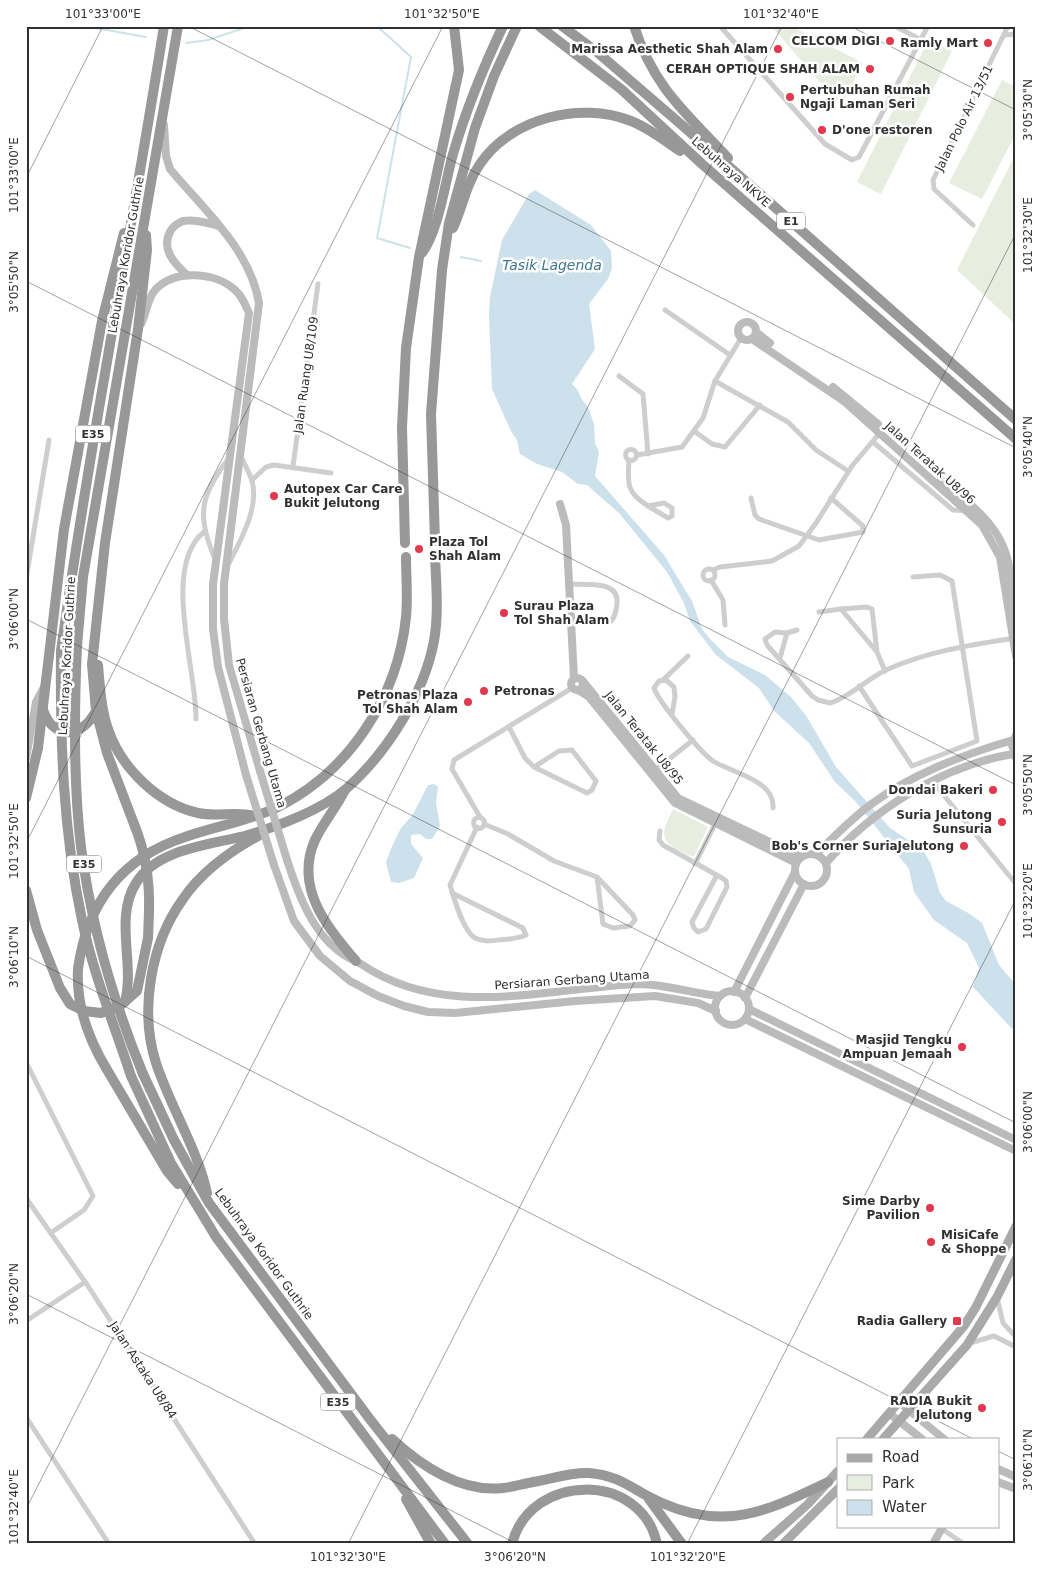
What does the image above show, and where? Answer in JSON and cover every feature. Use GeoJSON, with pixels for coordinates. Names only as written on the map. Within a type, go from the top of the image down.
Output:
{"type":"FeatureCollection","features":[{"type":"Feature","properties":{"kind":"highway","name":"Lebuhraya Koridor Guthrie"},"geometry":{"type":"LineString","coordinates":[[164,26],[132,219],[92,440],[61,651],[63,789],[73,874],[92,960],[131,1076],[154,1127],[191,1197],[231,1259],[445,1544]]}},
{"type":"Feature","properties":{"kind":"highway","name":"Lebuhraya Koridor Guthrie"},"geometry":{"type":"LineString","coordinates":[[178,26],[82,577],[75,708],[76,776],[82,848],[100,944],[119,1007],[144,1074],[174,1140],[209,1203],[369,1418],[468,1544]]}},
{"type":"Feature","properties":{"kind":"highway"},"geometry":{"type":"LineString","coordinates":[[406,543],[403,394],[408,329],[419,257],[459,70],[454,26]]}},
{"type":"Feature","properties":{"kind":"highway"},"geometry":{"type":"LineString","coordinates":[[435,541],[431,414],[442,270],[447,236],[454,203],[475,128],[494,76],[517,26]]}},
{"type":"Feature","properties":{"kind":"highway","name":"Lebuhraya NKVE"},"geometry":{"type":"LineString","coordinates":[[539,26],[620,89],[702,164],[1016,439]]}},
{"type":"Feature","properties":{"kind":"highway","name":"Lebuhraya NKVE"},"geometry":{"type":"LineString","coordinates":[[562,26],[597,52],[1016,420]]}},
{"type":"Feature","properties":{"kind":"highway"},"geometry":{"type":"LineString","coordinates":[[570,26],[597,52]]}},
{"type":"Feature","properties":{"kind":"highway"},"geometry":{"type":"LineString","coordinates":[[634,26],[646,57],[674,102],[769,202]]}},
{"type":"Feature","properties":{"kind":"highway"},"geometry":{"type":"LineString","coordinates":[[419,257],[432,237],[464,119],[483,68],[502,29]]}},
{"type":"Feature","properties":{"kind":"highway"},"geometry":{"type":"LineString","coordinates":[[447,236],[457,219],[467,188],[489,152],[509,135],[534,122],[557,115],[585,113],[630,120],[646,128],[702,164]]}},
{"type":"Feature","properties":{"kind":"highway"},"geometry":{"type":"LineString","coordinates":[[26,798],[38,748],[64,529],[86,409],[122,236],[132,219]]}},
{"type":"Feature","properties":{"kind":"highway"},"geometry":{"type":"LineString","coordinates":[[26,890],[37,930],[60,988],[70,1004],[84,1012],[100,1013],[112,1010],[137,991],[148,938],[149,880],[142,845],[107,753],[96,711],[92,684],[106,534],[138,329],[146,250],[143,227]]}},
{"type":"Feature","properties":{"kind":"highway"},"geometry":{"type":"LineString","coordinates":[[356,961],[336,939],[318,911],[308,878],[312,846],[346,790],[372,762],[405,716],[426,670],[436,625],[435,555]]}},
{"type":"Feature","properties":{"kind":"highway"},"geometry":{"type":"LineString","coordinates":[[191,1197],[167,1171],[106,1068],[83,1019],[78,969],[84,940],[95,910],[108,889],[132,864],[151,851],[185,836],[256,817],[295,797],[333,768],[354,746],[370,724],[396,665],[403,638],[407,606],[406,557]]}},
{"type":"Feature","properties":{"kind":"highway"},"geometry":{"type":"LineString","coordinates":[[95,642],[108,729],[117,747],[140,778],[158,795],[188,810],[211,815],[237,813],[256,817]]}},
{"type":"Feature","properties":{"kind":"highway"},"geometry":{"type":"LineString","coordinates":[[42,710],[53,728],[66,733],[83,728],[96,711]]}},
{"type":"Feature","properties":{"kind":"highway"},"geometry":{"type":"LineString","coordinates":[[125,1002],[129,974],[126,906],[136,882],[150,868],[180,852],[266,829],[305,814],[346,790]]}},
{"type":"Feature","properties":{"kind":"highway"},"geometry":{"type":"LineString","coordinates":[[209,1203],[199,1168],[156,1062],[149,1023],[152,975],[163,937],[183,898],[214,864],[266,829]]}},
{"type":"Feature","properties":{"kind":"highway"},"geometry":{"type":"LineString","coordinates":[[369,1418],[401,1448],[442,1476],[472,1486],[502,1488],[587,1473],[613,1476],[675,1509],[717,1517],[736,1516],[784,1504],[828,1482]]}},
{"type":"Feature","properties":{"kind":"highway"},"geometry":{"type":"LineString","coordinates":[[399,1483],[411,1511],[431,1544]]}},
{"type":"Feature","properties":{"kind":"highway"},"geometry":{"type":"LineString","coordinates":[[512,1544],[519,1526],[530,1512],[547,1498],[581,1488],[611,1494],[634,1507],[648,1523],[657,1544]]}},
{"type":"Feature","properties":{"kind":"highway"},"geometry":{"type":"LineString","coordinates":[[644,1492],[682,1544]]}},
{"type":"Feature","properties":{"kind":"main road","name":"Persiaran Gerbang Utama"},"geometry":{"type":"LineString","coordinates":[[163,113],[167,163],[238,249],[255,282],[259,303],[226,568],[224,618],[228,664],[286,860],[303,904],[319,930],[344,956],[396,984],[414,990],[442,995],[477,998],[649,984],[720,996],[734,992]]}},
{"type":"Feature","properties":{"kind":"main road"},"geometry":{"type":"LineString","coordinates":[[187,275],[174,262],[167,249],[167,241],[172,228],[177,224],[192,220],[219,226]]}},
{"type":"Feature","properties":{"kind":"main road","name":"Persiaran Gerbang Utama"},"geometry":{"type":"LineString","coordinates":[[187,275],[216,280],[232,287],[244,301],[248,313],[215,560],[213,629],[217,658],[246,775],[274,865],[294,921],[320,956],[350,981],[378,996],[404,1006],[428,1012],[455,1013],[575,1001],[655,996],[691,1002],[716,1011],[717,1016],[725,1024],[736,1025],[745,1019]]}},
{"type":"Feature","properties":{"kind":"main road"},"geometry":{"type":"LineString","coordinates":[[138,329],[149,300],[157,288],[175,277],[187,275]]}},
{"type":"Feature","properties":{"kind":"main road"},"geometry":{"type":"LineString","coordinates":[[745,322],[752,323],[754,335],[746,340],[741,338],[738,328],[745,322]]}},
{"type":"Feature","properties":{"kind":"main road","name":"Jalan Teratak U8/96"},"geometry":{"type":"LineString","coordinates":[[754,335],[834,393],[980,513],[994,529],[1006,555],[1016,616]]}},
{"type":"Feature","properties":{"kind":"main road","name":"Jalan Teratak U8/96"},"geometry":{"type":"LineString","coordinates":[[882,431],[988,532],[1000,558],[1016,656]]}},
{"type":"Feature","properties":{"kind":"main road"},"geometry":{"type":"LineString","coordinates":[[560,504],[566,524],[578,679],[583,685],[575,689]]}},
{"type":"Feature","properties":{"kind":"main road","name":"Jalan Teratak U8/95"},"geometry":{"type":"LineString","coordinates":[[578,679],[653,772],[675,803],[716,824],[798,860]]}},
{"type":"Feature","properties":{"kind":"main road"},"geometry":{"type":"LineString","coordinates":[[26,758],[36,702],[45,685]]}},
{"type":"Feature","properties":{"kind":"main road","name":"Jalan Teratak U8/95"},"geometry":{"type":"LineString","coordinates":[[575,689],[589,697],[653,772],[686,803],[798,860]]}},
{"type":"Feature","properties":{"kind":"main road"},"geometry":{"type":"LineString","coordinates":[[795,872],[804,884],[809,886],[820,883],[826,874],[826,863],[859,829],[896,801],[968,766],[1015,756],[1014,737],[956,759],[889,792],[853,820],[816,854],[798,860],[795,872],[734,992],[745,998],[749,1008],[745,1019],[1016,1151]]}},
{"type":"Feature","properties":{"kind":"main road"},"geometry":{"type":"LineString","coordinates":[[816,854],[826,863]]}},
{"type":"Feature","properties":{"kind":"main road"},"geometry":{"type":"LineString","coordinates":[[745,998],[804,884]]}},
{"type":"Feature","properties":{"kind":"main road"},"geometry":{"type":"LineString","coordinates":[[26,913],[37,930]]}},
{"type":"Feature","properties":{"kind":"main road"},"geometry":{"type":"LineString","coordinates":[[716,1011],[717,1000],[720,996]]}},
{"type":"Feature","properties":{"kind":"main road"},"geometry":{"type":"LineString","coordinates":[[749,1008],[1016,1140]]}},
{"type":"Feature","properties":{"kind":"main road"},"geometry":{"type":"LineString","coordinates":[[868,1438],[900,1403],[964,1326],[1016,1226]]}},
{"type":"Feature","properties":{"kind":"main road"},"geometry":{"type":"LineString","coordinates":[[884,1438],[967,1345],[997,1297],[1016,1259]]}},
{"type":"Feature","properties":{"kind":"main road"},"geometry":{"type":"LineString","coordinates":[[900,1403],[943,1438]]}},
{"type":"Feature","properties":{"kind":"main road"},"geometry":{"type":"LineString","coordinates":[[890,1414],[921,1438]]}},
{"type":"Feature","properties":{"kind":"main road"},"geometry":{"type":"LineString","coordinates":[[1000,1470],[1016,1477]]}},
{"type":"Feature","properties":{"kind":"main road"},"geometry":{"type":"LineString","coordinates":[[763,1544],[808,1504],[837,1472]]}},
{"type":"Feature","properties":{"kind":"main road"},"geometry":{"type":"LineString","coordinates":[[1000,1483],[1016,1489]]}},
{"type":"Feature","properties":{"kind":"main road"},"geometry":{"type":"LineString","coordinates":[[783,1544],[837,1490]]}},
{"type":"Feature","properties":{"kind":"main road"},"geometry":{"type":"LineString","coordinates":[[932,1544],[942,1528]]}},
{"type":"Feature","properties":{"kind":"street"},"geometry":{"type":"LineString","coordinates":[[720,26],[825,144],[852,160],[859,157],[928,26]]}},
{"type":"Feature","properties":{"kind":"street"},"geometry":{"type":"LineString","coordinates":[[895,26],[921,40]]}},
{"type":"Feature","properties":{"kind":"street","name":"Jalan Polo Air 13/51"},"geometry":{"type":"LineString","coordinates":[[973,224],[934,189],[933,180],[1008,26]]}},
{"type":"Feature","properties":{"kind":"street"},"geometry":{"type":"LineString","coordinates":[[1005,35],[1016,34]]}},
{"type":"Feature","properties":{"kind":"street","name":"Jalan Ruang U8/109"},"geometry":{"type":"LineString","coordinates":[[293,466],[318,284]]}},
{"type":"Feature","properties":{"kind":"street"},"geometry":{"type":"LineString","coordinates":[[665,310],[730,355]]}},
{"type":"Feature","properties":{"kind":"street"},"geometry":{"type":"LineString","coordinates":[[637,455],[679,450],[703,418],[715,381],[741,338]]}},
{"type":"Feature","properties":{"kind":"street"},"geometry":{"type":"LineString","coordinates":[[619,376],[643,394],[648,454]]}},
{"type":"Feature","properties":{"kind":"street"},"geometry":{"type":"LineString","coordinates":[[715,381],[788,422],[816,450],[848,471]]}},
{"type":"Feature","properties":{"kind":"street"},"geometry":{"type":"LineString","coordinates":[[694,431],[712,444],[725,447],[760,405]]}},
{"type":"Feature","properties":{"kind":"street"},"geometry":{"type":"LineString","coordinates":[[711,580],[705,579],[703,574],[708,568],[713,570],[720,567],[772,561],[786,555],[807,536],[848,471],[882,431]]}},
{"type":"Feature","properties":{"kind":"street"},"geometry":{"type":"LineString","coordinates":[[26,579],[49,440]]}},
{"type":"Feature","properties":{"kind":"street"},"geometry":{"type":"LineString","coordinates":[[872,442],[953,510],[969,512]]}},
{"type":"Feature","properties":{"kind":"street"},"geometry":{"type":"LineString","coordinates":[[637,455],[634,450],[629,450],[626,455],[629,460],[630,488],[633,495],[648,506]]}},
{"type":"Feature","properties":{"kind":"street"},"geometry":{"type":"LineString","coordinates":[[629,460],[634,460],[637,455]]}},
{"type":"Feature","properties":{"kind":"street"},"geometry":{"type":"LineString","coordinates":[[226,568],[250,519],[252,480],[240,456]]}},
{"type":"Feature","properties":{"kind":"street"},"geometry":{"type":"LineString","coordinates":[[215,560],[204,532],[204,505],[210,487],[229,458]]}},
{"type":"Feature","properties":{"kind":"street"},"geometry":{"type":"LineString","coordinates":[[252,480],[266,467],[274,465],[331,472]]}},
{"type":"Feature","properties":{"kind":"street"},"geometry":{"type":"LineString","coordinates":[[751,498],[759,519],[789,527],[820,540],[863,532],[863,526],[831,498]]}},
{"type":"Feature","properties":{"kind":"street"},"geometry":{"type":"LineString","coordinates":[[196,719],[196,698],[186,648],[183,603],[188,552],[194,540],[204,532]]}},
{"type":"Feature","properties":{"kind":"street"},"geometry":{"type":"LineString","coordinates":[[711,580],[715,576],[713,570]]}},
{"type":"Feature","properties":{"kind":"street"},"geometry":{"type":"LineString","coordinates":[[859,686],[912,766],[976,743],[978,738],[961,646],[952,581],[940,575],[913,577]]}},
{"type":"Feature","properties":{"kind":"street"},"geometry":{"type":"LineString","coordinates":[[711,580],[722,600],[725,625]]}},
{"type":"Feature","properties":{"kind":"street"},"geometry":{"type":"LineString","coordinates":[[570,584],[608,587],[615,590],[618,595],[616,614],[611,621],[572,619]]}},
{"type":"Feature","properties":{"kind":"street"},"geometry":{"type":"LineString","coordinates":[[819,612],[866,607],[872,609],[877,652],[885,671]]}},
{"type":"Feature","properties":{"kind":"street"},"geometry":{"type":"LineString","coordinates":[[842,610],[877,652]]}},
{"type":"Feature","properties":{"kind":"street"},"geometry":{"type":"LineString","coordinates":[[797,630],[787,633],[775,632],[765,639],[767,644],[812,696],[825,703],[834,701],[885,671],[926,655],[961,646],[1014,638]]}},
{"type":"Feature","properties":{"kind":"street"},"geometry":{"type":"LineString","coordinates":[[780,658],[787,633]]}},
{"type":"Feature","properties":{"kind":"street"},"geometry":{"type":"LineString","coordinates":[[688,656],[664,680],[656,683],[654,690],[693,740],[713,761],[767,789],[774,801],[773,808]]}},
{"type":"Feature","properties":{"kind":"street"},"geometry":{"type":"LineString","coordinates":[[664,680],[674,687],[675,697],[672,714]]}},
{"type":"Feature","properties":{"kind":"street"},"geometry":{"type":"LineString","coordinates":[[575,689],[458,756],[452,764],[452,769],[484,824],[514,837],[554,861],[597,877],[633,914],[634,922],[630,926],[613,928],[603,924],[597,877]]}},
{"type":"Feature","properties":{"kind":"street"},"geometry":{"type":"LineString","coordinates":[[509,727],[525,758],[534,767],[587,793],[592,790],[596,781],[572,750],[559,751],[534,767]]}},
{"type":"Feature","properties":{"kind":"street"},"geometry":{"type":"LineString","coordinates":[[653,772],[693,740]]}},
{"type":"Feature","properties":{"kind":"street"},"geometry":{"type":"LineString","coordinates":[[933,782],[1016,884]]}},
{"type":"Feature","properties":{"kind":"street"},"geometry":{"type":"LineString","coordinates":[[477,828],[474,821],[480,817]]}},
{"type":"Feature","properties":{"kind":"street"},"geometry":{"type":"LineString","coordinates":[[452,893],[523,928],[526,935],[519,938],[485,941],[474,937],[467,930],[452,893],[452,879],[477,828],[482,827],[484,824]]}},
{"type":"Feature","properties":{"kind":"street"},"geometry":{"type":"LineString","coordinates":[[695,864],[716,824]]}},
{"type":"Feature","properties":{"kind":"street"},"geometry":{"type":"LineString","coordinates":[[660,831],[659,840],[663,845],[717,875],[726,881],[728,887],[706,929],[698,932],[692,922],[717,875]]}},
{"type":"Feature","properties":{"kind":"street"},"geometry":{"type":"LineString","coordinates":[[26,1062],[93,1196],[84,1210],[52,1232]]}},
{"type":"Feature","properties":{"kind":"street","name":"Jalan Astaka U8/84"},"geometry":{"type":"LineString","coordinates":[[26,1198],[52,1232],[255,1544]]}},
{"type":"Feature","properties":{"kind":"street"},"geometry":{"type":"LineString","coordinates":[[26,1321],[85,1282]]}},
{"type":"Feature","properties":{"kind":"street"},"geometry":{"type":"LineString","coordinates":[[997,1297],[1003,1323],[1016,1336]]}},
{"type":"Feature","properties":{"kind":"street"},"geometry":{"type":"LineString","coordinates":[[967,1345],[994,1336],[1016,1348]]}},
{"type":"Feature","properties":{"kind":"street"},"geometry":{"type":"LineString","coordinates":[[26,1417],[109,1544]]}},
{"type":"Feature","properties":{"kind":"street"},"geometry":{"type":"LineString","coordinates":[[944,1528],[964,1544]]}},
{"type":"Feature","properties":{"kind":"green space"},"geometry":{"type":"Polygon","coordinates":[[[771,26],[791,26],[863,63],[841,106],[771,26]]]}},
{"type":"Feature","properties":{"kind":"green space"},"geometry":{"type":"Polygon","coordinates":[[[928,41],[952,51],[881,194],[857,182],[928,41]]]}},
{"type":"Feature","properties":{"kind":"green space"},"geometry":{"type":"Polygon","coordinates":[[[1002,80],[1016,87],[1016,133],[982,199],[949,183],[1002,80]]]}},
{"type":"Feature","properties":{"kind":"green space"},"geometry":{"type":"Polygon","coordinates":[[[1016,153],[1016,325],[957,270],[1016,153]]]}},
{"type":"Feature","properties":{"kind":"green space"},"geometry":{"type":"Polygon","coordinates":[[[673,809],[708,827],[694,856],[671,846],[665,837],[665,827],[673,809]]]}},
{"type":"Feature","properties":{"kind":"water","name":"Tasik Lagenda"},"geometry":{"type":"Polygon","coordinates":[[[535,190],[591,225],[611,251],[612,268],[608,279],[589,304],[595,349],[572,384],[588,407],[594,424],[595,443],[599,452],[595,476],[664,555],[692,601],[702,629],[711,640],[728,657],[765,675],[791,697],[807,717],[836,767],[890,828],[923,850],[931,864],[940,893],[946,901],[982,923],[999,965],[1016,985],[1016,1033],[973,987],[979,968],[967,943],[934,920],[914,892],[909,869],[856,802],[835,782],[809,743],[774,711],[759,688],[716,655],[690,621],[684,603],[667,572],[619,513],[587,485],[578,484],[562,472],[537,464],[520,454],[517,440],[492,389],[490,297],[502,240],[529,194],[535,190]]]}},
{"type":"Feature","properties":{"kind":"water"},"geometry":{"type":"Polygon","coordinates":[[[434,784],[438,787],[436,803],[440,826],[432,839],[426,839],[420,834],[411,835],[411,844],[423,858],[414,878],[399,883],[391,882],[386,862],[393,844],[401,828],[412,816],[428,785],[434,784]]]}},
{"type":"Feature","properties":{"kind":"waterway"},"geometry":{"type":"LineString","coordinates":[[85,26],[146,37]]}},
{"type":"Feature","properties":{"kind":"waterway"},"geometry":{"type":"LineString","coordinates":[[186,43],[208,40],[250,26]]}},
{"type":"Feature","properties":{"kind":"waterway"},"geometry":{"type":"LineString","coordinates":[[377,26],[411,57],[377,238],[410,248]]}},
{"type":"Feature","properties":{"kind":"waterway"},"geometry":{"type":"LineString","coordinates":[[461,257],[481,261]]}},
{"type":"Feature","properties":{"kind":"place","name":"CELCOM DIGI"},"geometry":{"type":"Point","coordinates":[890,41]}},
{"type":"Feature","properties":{"kind":"place","name":"Ramly Mart"},"geometry":{"type":"Point","coordinates":[988,43]}},
{"type":"Feature","properties":{"kind":"place","name":"Marissa Aesthetic Shah Alam"},"geometry":{"type":"Point","coordinates":[778,49]}},
{"type":"Feature","properties":{"kind":"place","name":"CERAH OPTIQUE SHAH ALAM"},"geometry":{"type":"Point","coordinates":[870,69]}},
{"type":"Feature","properties":{"kind":"place","name":"Pertubuhan Rumah Ngaji Laman Seri"},"geometry":{"type":"Point","coordinates":[790,97]}},
{"type":"Feature","properties":{"kind":"place","name":"D'one restoren"},"geometry":{"type":"Point","coordinates":[822,130]}},
{"type":"Feature","properties":{"kind":"place","name":"Autopex Car Care Bukit Jelutong"},"geometry":{"type":"Point","coordinates":[274,496]}},
{"type":"Feature","properties":{"kind":"place","name":"Plaza Tol Shah Alam"},"geometry":{"type":"Point","coordinates":[419,549]}},
{"type":"Feature","properties":{"kind":"place","name":"Surau Plaza Tol Shah Alam"},"geometry":{"type":"Point","coordinates":[504,613]}},
{"type":"Feature","properties":{"kind":"place","name":"Petronas"},"geometry":{"type":"Point","coordinates":[484,691]}},
{"type":"Feature","properties":{"kind":"place","name":"Petronas Plaza Tol Shah Alam"},"geometry":{"type":"Point","coordinates":[468,702]}},
{"type":"Feature","properties":{"kind":"place","name":"Dondai Bakeri"},"geometry":{"type":"Point","coordinates":[993,790]}},
{"type":"Feature","properties":{"kind":"place","name":"Suria Jelutong Sunsuria"},"geometry":{"type":"Point","coordinates":[1002,822]}},
{"type":"Feature","properties":{"kind":"place","name":"Bob's Corner SuriaJelutong"},"geometry":{"type":"Point","coordinates":[964,846]}},
{"type":"Feature","properties":{"kind":"place","name":"Masjid Tengku Ampuan Jemaah"},"geometry":{"type":"Point","coordinates":[962,1047]}},
{"type":"Feature","properties":{"kind":"place","name":"Sime Darby Pavilion"},"geometry":{"type":"Point","coordinates":[930,1208]}},
{"type":"Feature","properties":{"kind":"place","name":"MisiCafe & Shoppe"},"geometry":{"type":"Point","coordinates":[931,1242]}},
{"type":"Feature","properties":{"kind":"place","name":"Radia Gallery"},"geometry":{"type":"Point","coordinates":[957,1321]}},
{"type":"Feature","properties":{"kind":"place","name":"RADIA Bukit Jelutong"},"geometry":{"type":"Point","coordinates":[982,1408]}}]}
